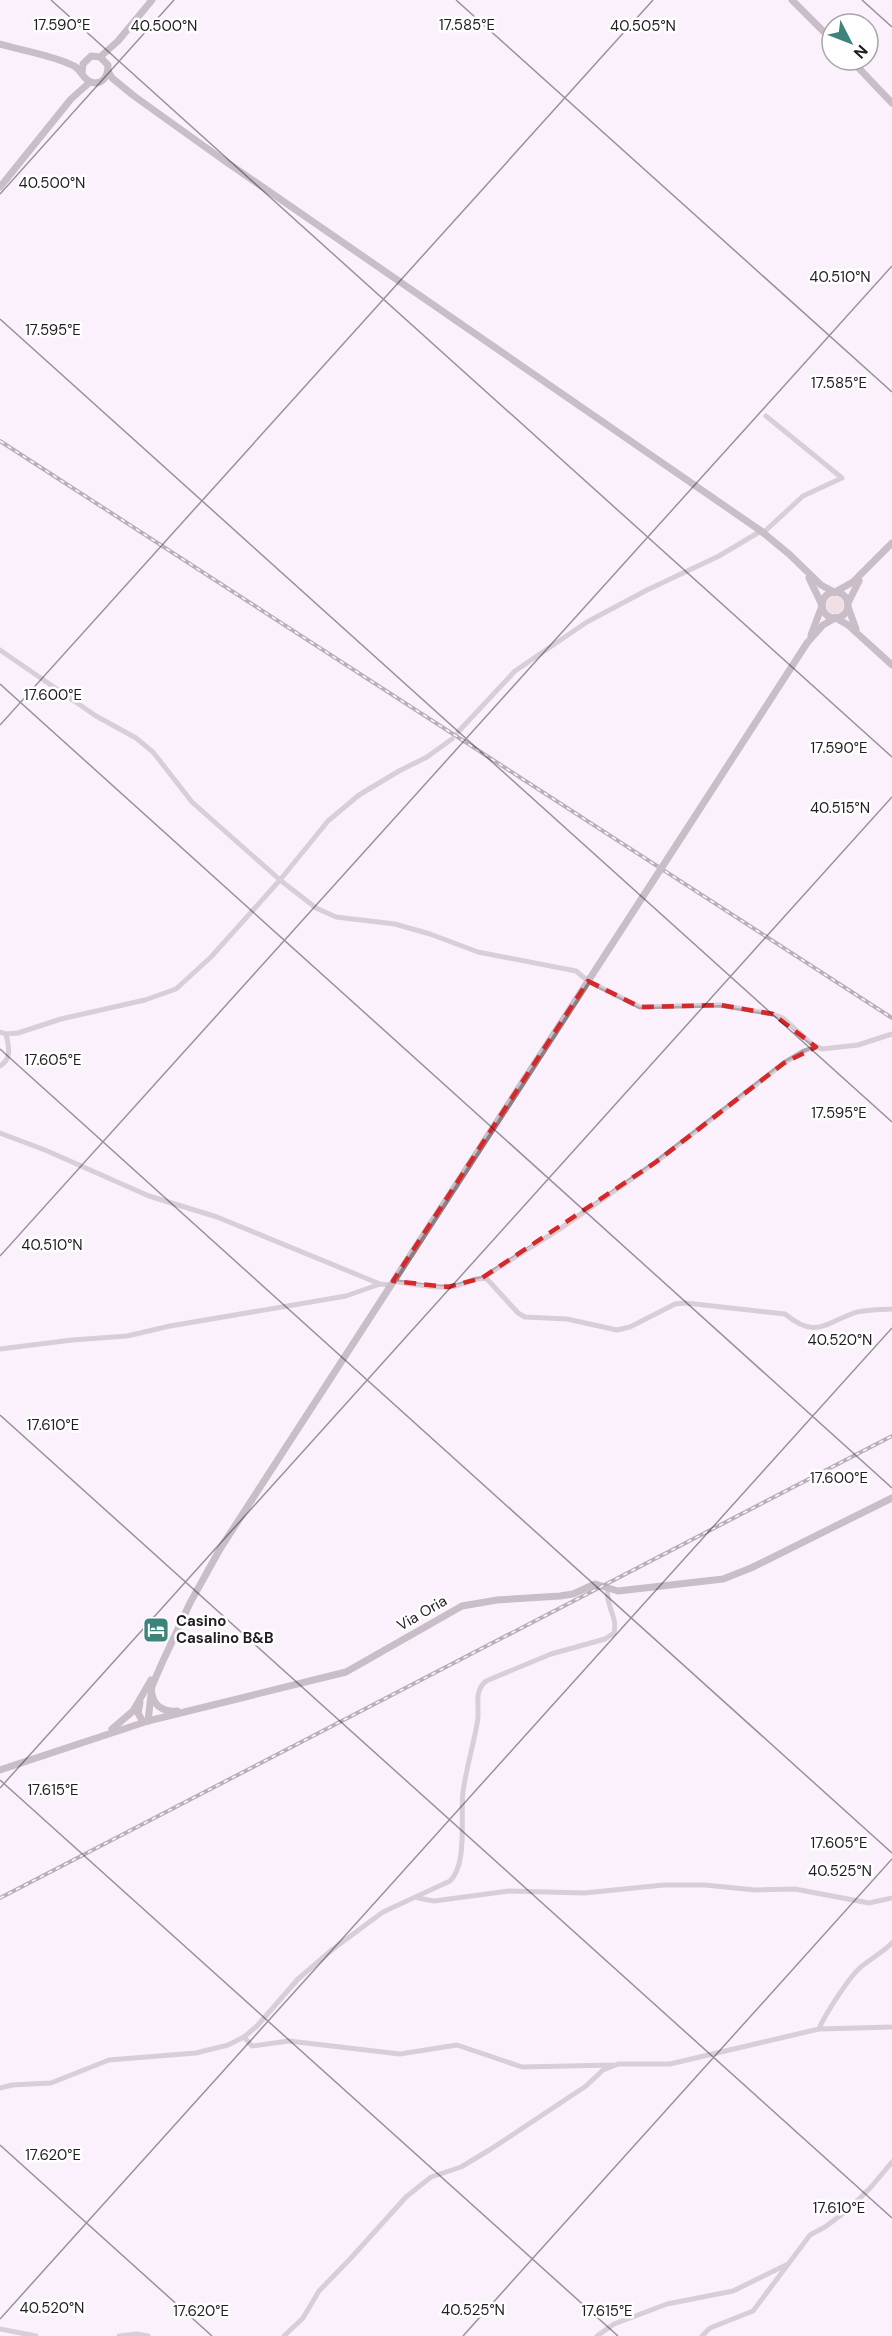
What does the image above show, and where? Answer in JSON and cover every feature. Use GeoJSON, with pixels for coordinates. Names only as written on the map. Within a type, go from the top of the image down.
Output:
{"type":"FeatureCollection","features":[{"type":"Feature","properties":{"kind":"main road"},"geometry":{"type":"LineString","coordinates":[[152,0],[108,56],[108,71],[112,78],[324,231],[762,532],[821,585],[843,595],[861,637]]}},
{"type":"Feature","properties":{"kind":"main road"},"geometry":{"type":"LineString","coordinates":[[792,0],[820,28]]}},
{"type":"Feature","properties":{"kind":"main road"},"geometry":{"type":"LineString","coordinates":[[100,57],[118,41]]}},
{"type":"Feature","properties":{"kind":"main road"},"geometry":{"type":"LineString","coordinates":[[0,44],[74,64],[84,62],[91,56],[100,57],[107,63]]}},
{"type":"Feature","properties":{"kind":"main road"},"geometry":{"type":"LineString","coordinates":[[58,60],[73,65],[90,81]]}},
{"type":"Feature","properties":{"kind":"main road"},"geometry":{"type":"LineString","coordinates":[[71,99],[83,74],[84,62]]}},
{"type":"Feature","properties":{"kind":"main road"},"geometry":{"type":"LineString","coordinates":[[101,81],[108,71]]}},
{"type":"Feature","properties":{"kind":"main road"},"geometry":{"type":"LineString","coordinates":[[862,72],[892,103]]}},
{"type":"Feature","properties":{"kind":"main road"},"geometry":{"type":"LineString","coordinates":[[0,187],[71,99],[90,81],[109,81],[134,96]]}},
{"type":"Feature","properties":{"kind":"main road"},"geometry":{"type":"LineString","coordinates":[[807,643],[825,596],[847,587],[892,543]]}},
{"type":"Feature","properties":{"kind":"main road"},"geometry":{"type":"LineString","coordinates":[[802,568],[815,589],[826,615],[835,618],[861,637],[892,665]]}},
{"type":"Feature","properties":{"kind":"main road"},"geometry":{"type":"LineString","coordinates":[[106,1733],[126,1718],[140,1700],[220,1549],[755,720],[807,643],[823,625],[844,615],[856,585],[867,569]]}},
{"type":"Feature","properties":{"kind":"main road","name":"Via Oria"},"geometry":{"type":"LineString","coordinates":[[0,1770],[106,1733],[346,1672],[462,1606],[497,1600],[573,1594],[595,1584],[608,1589],[642,1589],[723,1579],[751,1568],[892,1498]]}},
{"type":"Feature","properties":{"kind":"main road"},"geometry":{"type":"LineString","coordinates":[[145,1722],[152,1686],[178,1627]]}},
{"type":"Feature","properties":{"kind":"main road"},"geometry":{"type":"LineString","coordinates":[[152,1686],[153,1699],[158,1706],[165,1710],[186,1711]]}},
{"type":"Feature","properties":{"kind":"main road"},"geometry":{"type":"LineString","coordinates":[[140,1700],[138,1713],[145,1722]]}},
{"type":"Feature","properties":{"kind":"street"},"geometry":{"type":"LineString","coordinates":[[458,732],[515,671],[587,622],[762,532],[803,496],[842,478],[766,416]]}},
{"type":"Feature","properties":{"kind":"street"},"geometry":{"type":"LineString","coordinates":[[0,650],[96,716],[136,738],[153,752],[192,802],[280,880],[316,908],[336,917],[395,924],[478,952],[576,971],[588,981],[640,1007],[720,1005],[774,1014],[783,1018],[816,1047]]}},
{"type":"Feature","properties":{"kind":"street"},"geometry":{"type":"LineString","coordinates":[[0,1066],[6,1063],[9,1055],[3,1033],[32,1029],[61,1019],[145,1000],[176,989],[211,957],[280,880],[328,821],[359,795],[427,757],[452,739]]}},
{"type":"Feature","properties":{"kind":"street"},"geometry":{"type":"LineString","coordinates":[[0,1349],[127,1336],[170,1326],[346,1296],[380,1284],[448,1287],[482,1278],[560,1229],[656,1162],[784,1063],[804,1051],[816,1047],[835,1049],[858,1045],[892,1034]]}},
{"type":"Feature","properties":{"kind":"street"},"geometry":{"type":"LineString","coordinates":[[0,1133],[45,1150],[149,1196],[217,1217],[380,1284]]}},
{"type":"Feature","properties":{"kind":"street"},"geometry":{"type":"LineString","coordinates":[[482,1278],[487,1279],[518,1313],[525,1317],[567,1319],[617,1330],[630,1327],[675,1304],[686,1303],[786,1314],[798,1325],[808,1329],[825,1328],[855,1313],[892,1309]]}},
{"type":"Feature","properties":{"kind":"street"},"geometry":{"type":"LineString","coordinates":[[0,2088],[12,2085],[51,2083],[109,2060],[212,2051],[244,2037],[257,2026],[298,1979],[333,1949],[383,1912],[418,1898],[450,1881],[457,1875],[463,1795],[470,1748],[478,1722],[477,1695],[480,1687],[486,1681],[551,1654],[605,1639],[614,1633],[616,1623],[607,1597],[608,1589]]}},
{"type":"Feature","properties":{"kind":"street"},"geometry":{"type":"LineString","coordinates":[[418,1898],[434,1901],[508,1891],[584,1893],[664,1885],[705,1885],[755,1890],[795,1889],[869,1903],[892,1898]]}},
{"type":"Feature","properties":{"kind":"street"},"geometry":{"type":"LineString","coordinates":[[819,2029],[823,2019],[860,1967],[892,1943]]}},
{"type":"Feature","properties":{"kind":"street"},"geometry":{"type":"LineString","coordinates":[[244,2037],[252,2046],[289,2041],[400,2054],[457,2045],[522,2067],[670,2064],[819,2029],[892,2027]]}},
{"type":"Feature","properties":{"kind":"street"},"geometry":{"type":"LineString","coordinates":[[284,2336],[303,2318],[319,2291],[406,2197],[431,2177],[461,2167],[491,2149],[586,2086],[603,2070],[618,2064]]}},
{"type":"Feature","properties":{"kind":"street"},"geometry":{"type":"LineString","coordinates":[[702,2336],[710,2328],[753,2311],[810,2235],[849,2209],[872,2187],[892,2162]]}},
{"type":"Feature","properties":{"kind":"street"},"geometry":{"type":"LineString","coordinates":[[597,2336],[614,2324],[667,2304],[733,2291],[788,2264]]}},
{"type":"Feature","properties":{"kind":"street"},"geometry":{"type":"LineString","coordinates":[[0,2329],[36,2336]]}},
{"type":"Feature","properties":{"kind":"street"},"geometry":{"type":"LineString","coordinates":[[119,2336],[136,2334],[148,2336]]}},
{"type":"Feature","properties":{"kind":"highlighted area"},"geometry":{"type":"Polygon","coordinates":[[[588,981],[640,1007],[720,1005],[773,1014],[816,1047],[784,1063],[656,1162],[482,1278],[448,1287],[393,1281],[588,981]]]}},
{"type":"Feature","properties":{"kind":"shaded area"},"geometry":{"type":"Polygon","coordinates":[[[831,596],[839,596],[844,601],[842,612],[831,614],[826,609],[826,601],[831,596]]]}},
{"type":"Feature","properties":{"kind":"railway"},"geometry":{"type":"LineString","coordinates":[[0,441],[892,1018]]}},
{"type":"Feature","properties":{"kind":"railway"},"geometry":{"type":"LineString","coordinates":[[0,1898],[892,1436]]}},
{"type":"Feature","properties":{"kind":"place","name":"Casino Casalino B&B"},"geometry":{"type":"Point","coordinates":[156,1630]}}]}
